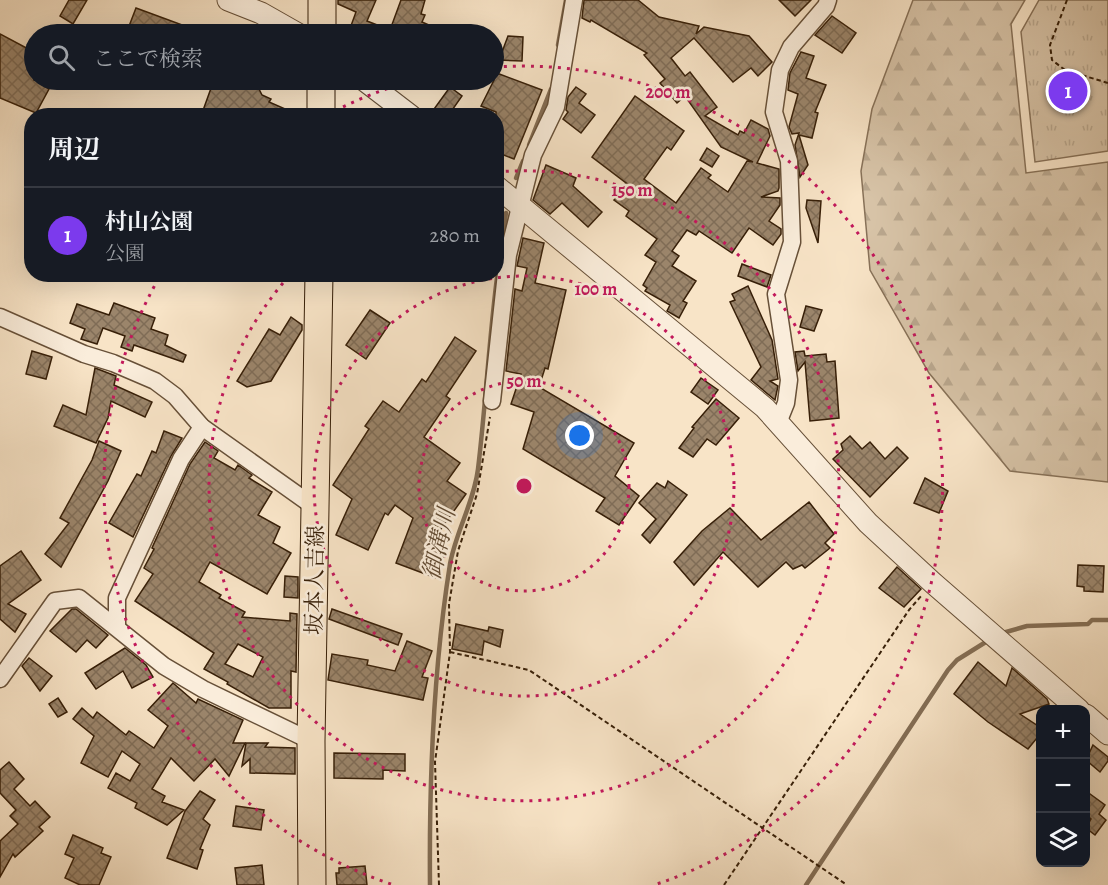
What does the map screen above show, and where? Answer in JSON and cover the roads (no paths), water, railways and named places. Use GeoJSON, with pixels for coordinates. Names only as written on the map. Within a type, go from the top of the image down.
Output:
{"type":"FeatureCollection","features":[{"type":"Feature","properties":{"kind":"main road"},"geometry":{"type":"LineString","coordinates":[[322,0],[322,24]]}},
{"type":"Feature","properties":{"kind":"main road"},"geometry":{"type":"LineString","coordinates":[[321,90],[321,108]]}},
{"type":"Feature","properties":{"kind":"main road","name":"坂本人吉線"},"geometry":{"type":"LineString","coordinates":[[312,885],[311,741],[319,282]]}},
{"type":"Feature","properties":{"kind":"street"},"geometry":{"type":"LineString","coordinates":[[228,0],[261,13],[280,24]]}},
{"type":"Feature","properties":{"kind":"street"},"geometry":{"type":"LineString","coordinates":[[492,401],[508,255],[533,155],[555,107],[573,0]]}},
{"type":"Feature","properties":{"kind":"street"},"geometry":{"type":"LineString","coordinates":[[778,423],[786,403],[789,380],[776,294],[792,242],[789,161],[774,112],[780,70],[790,47],[826,6],[828,0]]}},
{"type":"Feature","properties":{"kind":"street"},"geometry":{"type":"LineString","coordinates":[[376,90],[400,108]]}},
{"type":"Feature","properties":{"kind":"street"},"geometry":{"type":"LineString","coordinates":[[504,193],[765,408],[868,522],[933,583],[1073,705]]}},
{"type":"Feature","properties":{"kind":"street"},"geometry":{"type":"LineString","coordinates":[[0,317],[84,354],[113,363],[155,381],[174,396],[202,427],[316,508]]}},
{"type":"Feature","properties":{"kind":"street"},"geometry":{"type":"LineString","coordinates":[[117,627],[117,598],[181,459],[202,427]]}},
{"type":"Feature","properties":{"kind":"street"},"geometry":{"type":"LineString","coordinates":[[0,679],[55,601],[79,598],[164,666],[203,689],[311,741]]}},
{"type":"Feature","properties":{"kind":"street"},"geometry":{"type":"LineString","coordinates":[[1090,718],[1108,734]]}},
{"type":"Feature","properties":{"kind":"waterway","name":"御溝川"},"geometry":{"type":"LineString","coordinates":[[558,45],[566,0]]}},
{"type":"Feature","properties":{"kind":"waterway","name":"御溝川"},"geometry":{"type":"LineString","coordinates":[[529,145],[551,89]]}},
{"type":"Feature","properties":{"kind":"waterway","name":"御溝川"},"geometry":{"type":"LineString","coordinates":[[516,178],[523,161]]}},
{"type":"Feature","properties":{"kind":"waterway","name":"御溝川"},"geometry":{"type":"LineString","coordinates":[[504,226],[506,213]]}},
{"type":"Feature","properties":{"kind":"waterway","name":"御溝川"},"geometry":{"type":"LineString","coordinates":[[430,885],[431,764],[444,604],[456,540],[473,493],[478,469],[497,282]]}},
{"type":"Feature","properties":{"kind":"waterway"},"geometry":{"type":"LineString","coordinates":[[999,634],[1027,626],[1088,624],[1092,620],[1108,620]]}},
{"type":"Feature","properties":{"kind":"waterway"},"geometry":{"type":"LineString","coordinates":[[806,885],[948,670],[957,660],[989,640]]}},
{"type":"Feature","properties":{"kind":"place","name":"村山公園"},"geometry":{"type":"Point","coordinates":[1068,91]}}]}
